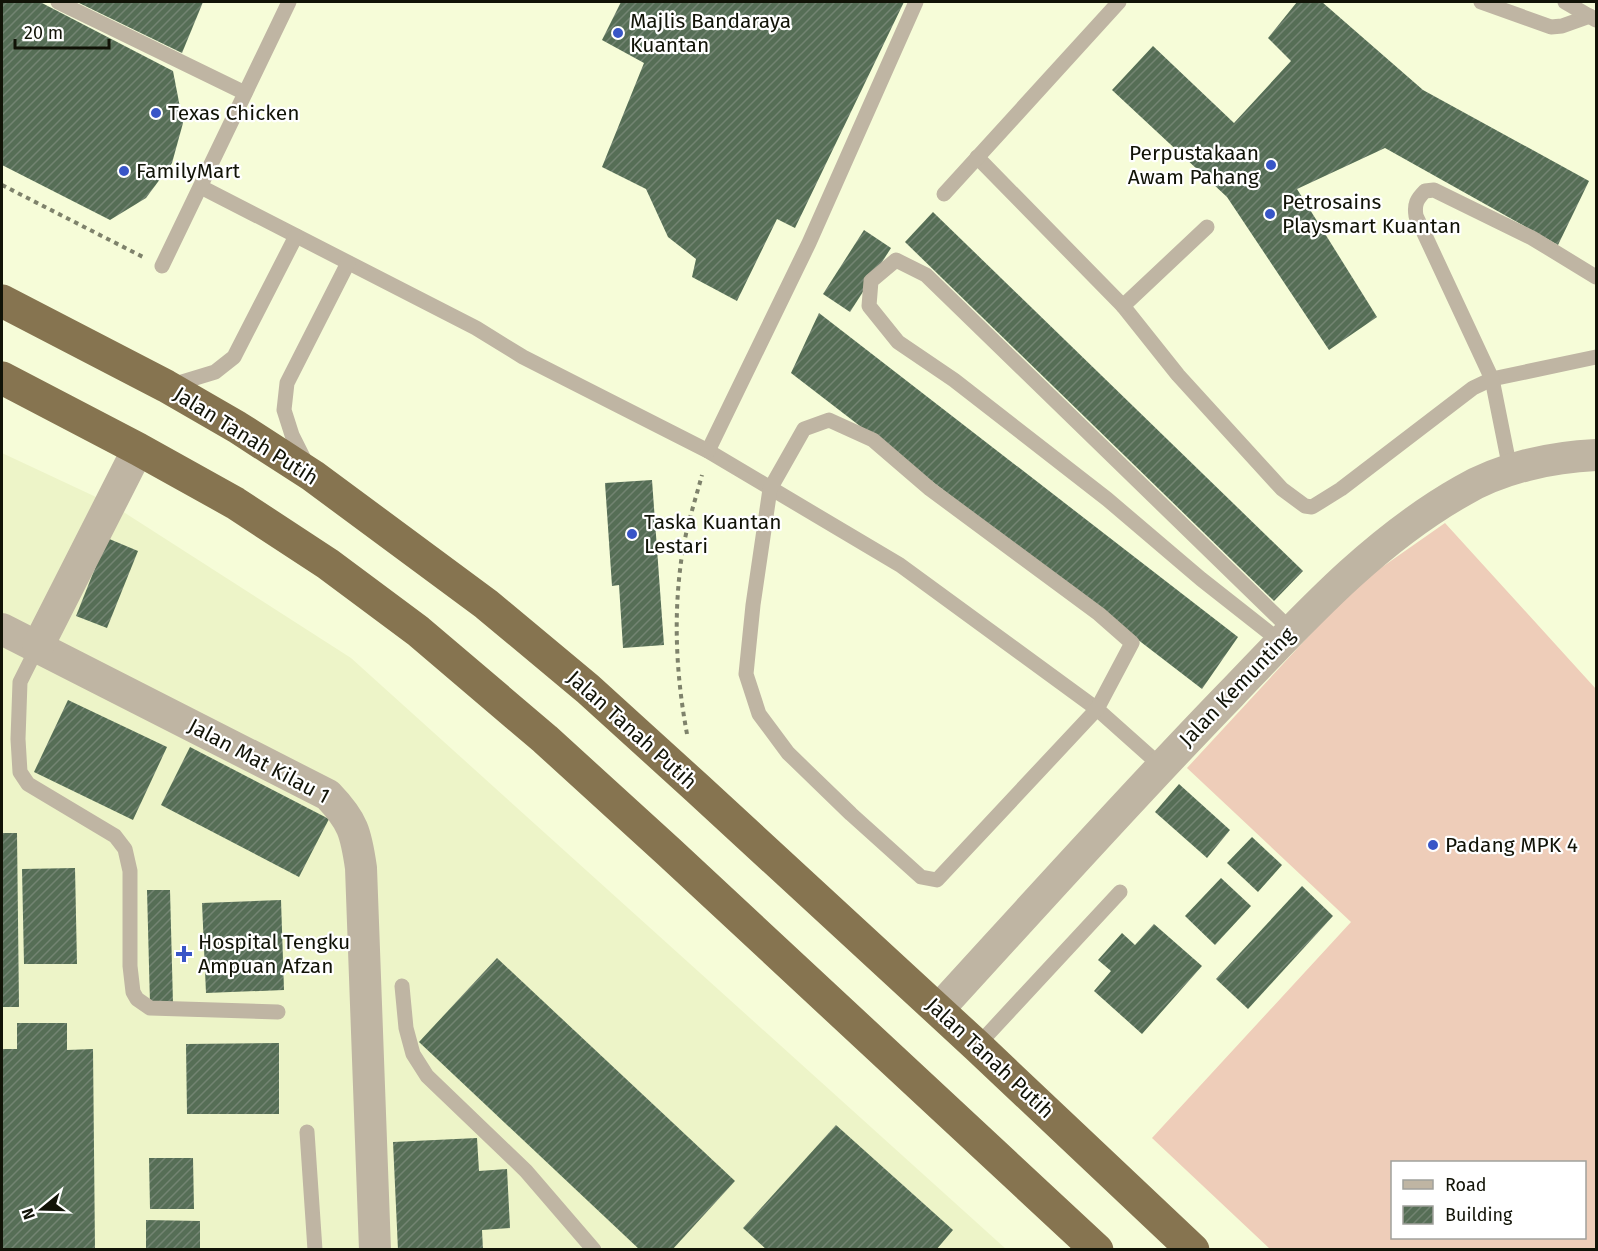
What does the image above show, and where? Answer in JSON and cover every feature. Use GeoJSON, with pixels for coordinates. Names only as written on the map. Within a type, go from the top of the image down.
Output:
{"type":"FeatureCollection","features":[{"type":"Feature","properties":{"kind":"highway","name":"Jalan Tanah Putih"},"geometry":{"type":"LineString","coordinates":[[2,301],[166,386],[237,427],[313,476],[486,604],[588,689],[977,1046],[1193,1250]]}},
{"type":"Feature","properties":{"kind":"highway"},"geometry":{"type":"LineString","coordinates":[[2,378],[138,449],[244,509],[328,564],[418,631],[545,739],[653,837],[1094,1248]]}},
{"type":"Feature","properties":{"kind":"street"},"geometry":{"type":"LineString","coordinates":[[38,646],[138,449]]}},
{"type":"Feature","properties":{"kind":"street","name":"Jalan Kemunting"},"geometry":{"type":"LineString","coordinates":[[938,1010],[1161,766],[1333,590],[1371,556],[1428,512],[1464,489],[1510,469],[1596,455]]}},
{"type":"Feature","properties":{"kind":"street","name":"Jalan Mat Kilau 1"},"geometry":{"type":"LineString","coordinates":[[2,629],[328,795],[347,814],[357,842],[361,868],[375,1250]]}},
{"type":"Feature","properties":{"kind":"lane"},"geometry":{"type":"LineString","coordinates":[[58,2],[245,93]]}},
{"type":"Feature","properties":{"kind":"lane"},"geometry":{"type":"LineString","coordinates":[[162,266],[289,2]]}},
{"type":"Feature","properties":{"kind":"lane"},"geometry":{"type":"LineString","coordinates":[[708,451],[809,243],[916,2]]}},
{"type":"Feature","properties":{"kind":"lane"},"geometry":{"type":"LineString","coordinates":[[945,194],[1119,2]]}},
{"type":"Feature","properties":{"kind":"lane"},"geometry":{"type":"LineString","coordinates":[[1481,2],[1551,27],[1593,18]]}},
{"type":"Feature","properties":{"kind":"lane"},"geometry":{"type":"LineString","coordinates":[[1565,2],[1593,18]]}},
{"type":"Feature","properties":{"kind":"lane"},"geometry":{"type":"LineString","coordinates":[[977,157],[1124,306],[1178,375],[1282,489],[1305,506],[1312,507],[1341,489],[1473,388],[1492,380],[1596,357]]}},
{"type":"Feature","properties":{"kind":"lane"},"geometry":{"type":"LineString","coordinates":[[201,187],[476,328],[523,357],[708,451],[900,565],[1096,710],[1161,766]]}},
{"type":"Feature","properties":{"kind":"lane"},"geometry":{"type":"LineString","coordinates":[[1510,469],[1492,380],[1416,216],[1414,207],[1416,200],[1425,191],[1434,190],[1532,238],[1596,277]]}},
{"type":"Feature","properties":{"kind":"lane"},"geometry":{"type":"LineString","coordinates":[[1124,306],[1207,227]]}},
{"type":"Feature","properties":{"kind":"lane"},"geometry":{"type":"LineString","coordinates":[[166,386],[216,372],[234,357],[296,236]]}},
{"type":"Feature","properties":{"kind":"lane"},"geometry":{"type":"LineString","coordinates":[[896,260],[926,275],[1287,636],[1201,579],[1098,492],[954,380],[898,342],[868,306],[871,281],[896,260]]}},
{"type":"Feature","properties":{"kind":"lane"},"geometry":{"type":"LineString","coordinates":[[313,476],[292,435],[284,410],[287,383],[348,263]]}},
{"type":"Feature","properties":{"kind":"lane"},"geometry":{"type":"LineString","coordinates":[[829,420],[873,440],[930,489],[1100,614],[1131,642],[1096,710],[937,880],[921,877],[851,814],[788,753],[759,714],[746,674],[753,605],[770,489],[804,429],[829,420]]}},
{"type":"Feature","properties":{"kind":"lane"},"geometry":{"type":"LineString","coordinates":[[38,646],[20,682],[18,739],[20,772],[27,784],[115,836],[125,849],[130,871],[130,966],[133,992],[137,999],[150,1008],[278,1012]]}},
{"type":"Feature","properties":{"kind":"lane"},"geometry":{"type":"LineString","coordinates":[[977,1046],[1120,892]]}},
{"type":"Feature","properties":{"kind":"lane"},"geometry":{"type":"LineString","coordinates":[[402,986],[406,1028],[413,1054],[427,1076],[526,1171],[594,1250]]}},
{"type":"Feature","properties":{"kind":"lane"},"geometry":{"type":"LineString","coordinates":[[307,1132],[315,1250]]}},
{"type":"Feature","properties":{"kind":"path"},"geometry":{"type":"LineString","coordinates":[[2,185],[162,266]]}},
{"type":"Feature","properties":{"kind":"path"},"geometry":{"type":"LineString","coordinates":[[687,736],[677,669],[676,631],[682,554],[708,451]]}},
{"type":"Feature","properties":{"kind":"shaded area"},"geometry":{"type":"Polygon","coordinates":[[[2,453],[111,504],[351,658],[1006,1249],[2,1250],[2,453]]]}},
{"type":"Feature","properties":{"kind":"shaded area","name":"Padang MPK 4"},"geometry":{"type":"Polygon","coordinates":[[[1445,523],[1596,689],[1596,1249],[1270,1249],[1152,1138],[1351,922],[1187,768],[1355,586],[1445,523]]]}},
{"type":"Feature","properties":{"kind":"building"},"geometry":{"type":"Polygon","coordinates":[[[2,2],[40,2],[173,71],[183,123],[172,163],[146,198],[110,220],[2,165],[2,2]]]}},
{"type":"Feature","properties":{"kind":"building"},"geometry":{"type":"Polygon","coordinates":[[[77,2],[203,2],[182,53],[77,2]]]}},
{"type":"Feature","properties":{"kind":"building"},"geometry":{"type":"Polygon","coordinates":[[[621,2],[904,2],[795,228],[777,219],[737,301],[692,277],[696,259],[668,237],[646,189],[602,167],[644,63],[602,40],[621,2]]]}},
{"type":"Feature","properties":{"kind":"building","name":"Perpustakaan Awam Pahang"},"geometry":{"type":"Polygon","coordinates":[[[1297,2],[1322,2],[1423,90],[1589,181],[1558,245],[1385,148],[1297,189],[1377,317],[1329,350],[1227,197],[1112,90],[1153,46],[1234,123],[1291,61],[1268,38],[1297,2]]]}},
{"type":"Feature","properties":{"kind":"building"},"geometry":{"type":"Polygon","coordinates":[[[933,212],[1303,571],[1274,601],[905,242],[933,212]]]}},
{"type":"Feature","properties":{"kind":"building"},"geometry":{"type":"Polygon","coordinates":[[[864,230],[891,248],[850,312],[823,294],[864,230]]]}},
{"type":"Feature","properties":{"kind":"building"},"geometry":{"type":"Polygon","coordinates":[[[819,313],[1238,637],[1202,689],[791,373],[819,313]]]}},
{"type":"Feature","properties":{"kind":"building","name":"Taska Kuantan Lestari"},"geometry":{"type":"Polygon","coordinates":[[[652,480],[664,645],[623,648],[619,585],[612,586],[605,483],[652,480]]]}},
{"type":"Feature","properties":{"kind":"building"},"geometry":{"type":"Polygon","coordinates":[[[107,538],[138,551],[107,628],[76,616],[107,538]]]}},
{"type":"Feature","properties":{"kind":"building"},"geometry":{"type":"Polygon","coordinates":[[[68,700],[167,747],[133,820],[34,772],[68,700]]]}},
{"type":"Feature","properties":{"kind":"building"},"geometry":{"type":"Polygon","coordinates":[[[190,747],[329,819],[299,877],[161,805],[190,747]]]}},
{"type":"Feature","properties":{"kind":"building"},"geometry":{"type":"Polygon","coordinates":[[[1179,784],[1230,830],[1207,858],[1155,812],[1179,784]]]}},
{"type":"Feature","properties":{"kind":"building"},"geometry":{"type":"Polygon","coordinates":[[[2,833],[17,833],[19,1007],[2,1007],[2,833]]]}},
{"type":"Feature","properties":{"kind":"building"},"geometry":{"type":"Polygon","coordinates":[[[1252,837],[1282,865],[1258,892],[1227,863],[1252,837]]]}},
{"type":"Feature","properties":{"kind":"building"},"geometry":{"type":"Polygon","coordinates":[[[75,868],[77,964],[24,964],[22,869],[75,868]]]}},
{"type":"Feature","properties":{"kind":"building"},"geometry":{"type":"Polygon","coordinates":[[[1221,878],[1251,906],[1215,945],[1185,916],[1221,878]]]}},
{"type":"Feature","properties":{"kind":"building"},"geometry":{"type":"Polygon","coordinates":[[[1302,886],[1333,916],[1248,1009],[1216,979],[1302,886]]]}},
{"type":"Feature","properties":{"kind":"building"},"geometry":{"type":"Polygon","coordinates":[[[147,890],[170,890],[173,1004],[150,1004],[147,890]]]}},
{"type":"Feature","properties":{"kind":"building"},"geometry":{"type":"Polygon","coordinates":[[[281,900],[284,990],[206,993],[202,903],[281,900]]]}},
{"type":"Feature","properties":{"kind":"building"},"geometry":{"type":"Polygon","coordinates":[[[1154,924],[1202,966],[1142,1034],[1094,991],[1111,971],[1098,960],[1122,933],[1135,945],[1154,924]]]}},
{"type":"Feature","properties":{"kind":"building"},"geometry":{"type":"Polygon","coordinates":[[[497,958],[735,1181],[672,1250],[640,1250],[419,1042],[497,958]]]}},
{"type":"Feature","properties":{"kind":"building"},"geometry":{"type":"Polygon","coordinates":[[[17,1023],[67,1023],[67,1050],[93,1049],[95,1250],[2,1250],[2,1049],[17,1049],[17,1023]]]}},
{"type":"Feature","properties":{"kind":"building"},"geometry":{"type":"Polygon","coordinates":[[[279,1043],[279,1114],[187,1114],[186,1044],[279,1043]]]}},
{"type":"Feature","properties":{"kind":"building"},"geometry":{"type":"Polygon","coordinates":[[[836,1125],[953,1230],[936,1250],[767,1250],[743,1228],[836,1125]]]}},
{"type":"Feature","properties":{"kind":"building"},"geometry":{"type":"Polygon","coordinates":[[[477,1138],[479,1171],[507,1169],[510,1228],[482,1230],[483,1250],[398,1250],[393,1142],[477,1138]]]}},
{"type":"Feature","properties":{"kind":"building"},"geometry":{"type":"Polygon","coordinates":[[[149,1158],[193,1158],[194,1209],[150,1209],[149,1158]]]}},
{"type":"Feature","properties":{"kind":"building"},"geometry":{"type":"Polygon","coordinates":[[[146,1220],[200,1221],[200,1250],[146,1250],[146,1220]]]}},
{"type":"Feature","properties":{"kind":"place","name":"Majlis Bandaraya Kuantan"},"geometry":{"type":"Point","coordinates":[618,33]}},
{"type":"Feature","properties":{"kind":"place","name":"Texas Chicken"},"geometry":{"type":"Point","coordinates":[156,113]}},
{"type":"Feature","properties":{"kind":"place","name":"Perpustakaan Awam Pahang"},"geometry":{"type":"Point","coordinates":[1271,165]}},
{"type":"Feature","properties":{"kind":"place","name":"FamilyMart"},"geometry":{"type":"Point","coordinates":[124,171]}},
{"type":"Feature","properties":{"kind":"place","name":"Petrosains Playsmart Kuantan"},"geometry":{"type":"Point","coordinates":[1270,214]}},
{"type":"Feature","properties":{"kind":"place","name":"Taska Kuantan Lestari"},"geometry":{"type":"Point","coordinates":[632,534]}},
{"type":"Feature","properties":{"kind":"place","name":"Padang MPK 4"},"geometry":{"type":"Point","coordinates":[1433,845]}},
{"type":"Feature","properties":{"kind":"place","name":"Hospital Tengku Ampuan Afzan"},"geometry":{"type":"Point","coordinates":[184,954]}}]}
